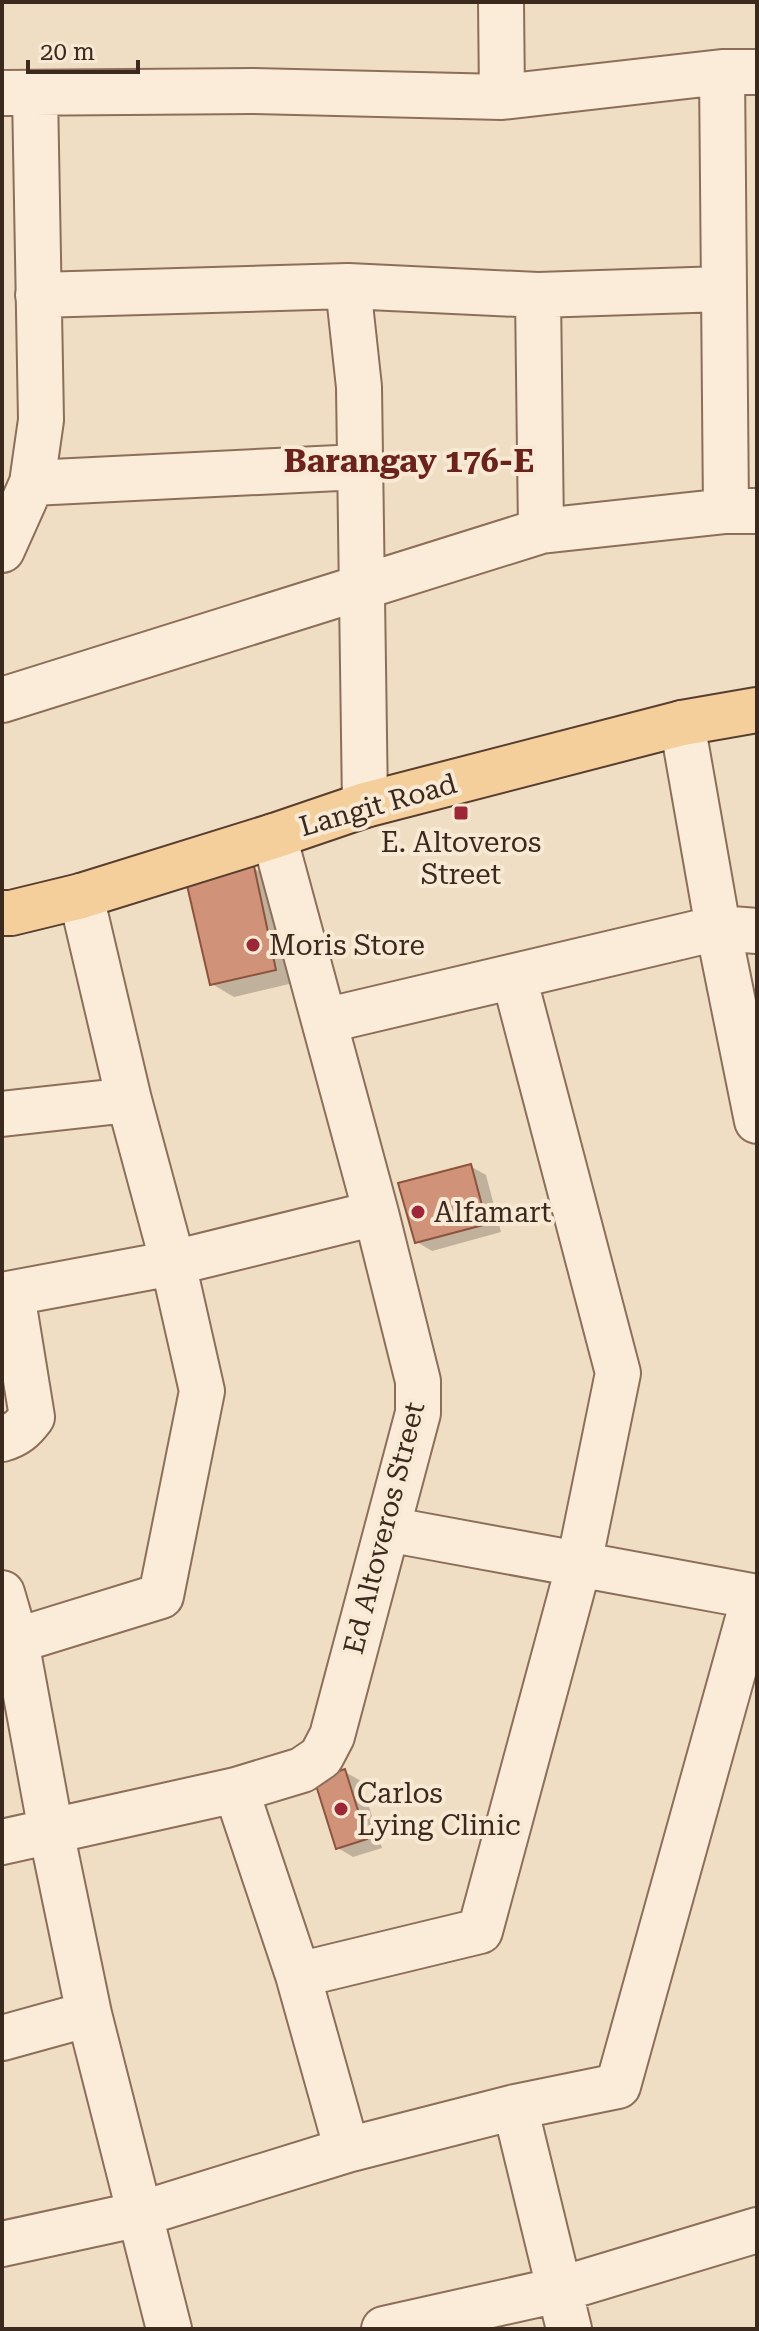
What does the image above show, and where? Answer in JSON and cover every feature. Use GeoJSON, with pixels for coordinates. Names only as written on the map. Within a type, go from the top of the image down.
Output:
{"type":"FeatureCollection","features":[{"type":"Feature","properties":{"kind":"main road","name":"Langit Road"},"geometry":{"type":"LineString","coordinates":[[2,913],[81,896],[365,805],[682,723],[757,710]]}},
{"type":"Feature","properties":{"kind":"street"},"geometry":{"type":"LineString","coordinates":[[501,2],[502,97]]}},
{"type":"Feature","properties":{"kind":"street"},"geometry":{"type":"LineString","coordinates":[[2,700],[541,531],[742,511],[723,289],[740,72],[502,97],[253,91],[19,93],[38,295],[41,420],[32,483],[6,531]]}},
{"type":"Feature","properties":{"kind":"street"},"geometry":{"type":"LineString","coordinates":[[38,295],[348,286],[538,295],[723,289]]}},
{"type":"Feature","properties":{"kind":"street"},"geometry":{"type":"LineString","coordinates":[[348,286],[359,387],[365,805]]}},
{"type":"Feature","properties":{"kind":"street"},"geometry":{"type":"LineString","coordinates":[[538,295],[541,531]]}},
{"type":"Feature","properties":{"kind":"street"},"geometry":{"type":"LineString","coordinates":[[32,483],[359,467]]}},
{"type":"Feature","properties":{"kind":"street"},"geometry":{"type":"LineString","coordinates":[[682,723],[738,930],[755,1103]]}},
{"type":"Feature","properties":{"kind":"street","name":"Ed Altoveros Street"},"geometry":{"type":"LineString","coordinates":[[2,1842],[236,1790],[302,1770],[321,1757],[332,1736],[418,1413],[418,1381],[274,836]]}},
{"type":"Feature","properties":{"kind":"street"},"geometry":{"type":"LineString","coordinates":[[9,1643],[161,1596],[202,1391],[81,896]]}},
{"type":"Feature","properties":{"kind":"street"},"geometry":{"type":"LineString","coordinates":[[324,1021],[738,930]]}},
{"type":"Feature","properties":{"kind":"street"},"geometry":{"type":"LineString","coordinates":[[298,1975],[480,1931],[579,1564],[618,1373],[514,977]]}},
{"type":"Feature","properties":{"kind":"street"},"geometry":{"type":"LineString","coordinates":[[2,1114],[129,1100]]}},
{"type":"Feature","properties":{"kind":"street"},"geometry":{"type":"LineString","coordinates":[[2,1439],[13,1436],[32,1417],[7,1294],[173,1263],[376,1213]]}},
{"type":"Feature","properties":{"kind":"street"},"geometry":{"type":"LineString","coordinates":[[2,2244],[140,2214],[347,2150],[515,2107],[618,2086],[756,1597],[387,1529]]}},
{"type":"Feature","properties":{"kind":"street"},"geometry":{"type":"LineString","coordinates":[[2,1593],[9,1643],[89,2014],[169,2329]]}},
{"type":"Feature","properties":{"kind":"street"},"geometry":{"type":"LineString","coordinates":[[236,1790],[298,1975],[347,2150]]}},
{"type":"Feature","properties":{"kind":"street"},"geometry":{"type":"LineString","coordinates":[[2,2038],[89,2014]]}},
{"type":"Feature","properties":{"kind":"street"},"geometry":{"type":"LineString","coordinates":[[515,2107],[564,2309]]}},
{"type":"Feature","properties":{"kind":"street"},"geometry":{"type":"LineString","coordinates":[[384,2329],[564,2309],[757,2230]]}},
{"type":"Feature","properties":{"kind":"building"},"geometry":{"type":"Polygon","coordinates":[[[254,866],[276,970],[210,985],[186,881],[254,866]]]}},
{"type":"Feature","properties":{"kind":"building"},"geometry":{"type":"Polygon","coordinates":[[[471,1164],[487,1224],[415,1243],[398,1183],[471,1164]]]}},
{"type":"Feature","properties":{"kind":"building","name":"Carlos Lying Clinic"},"geometry":{"type":"Polygon","coordinates":[[[345,1769],[367,1839],[336,1849],[314,1779],[345,1769]]]}},
{"type":"Feature","properties":{"kind":"place","name":"E. Altoveros Street"},"geometry":{"type":"Point","coordinates":[461,813]}},
{"type":"Feature","properties":{"kind":"place","name":"Moris Store"},"geometry":{"type":"Point","coordinates":[253,945]}},
{"type":"Feature","properties":{"kind":"place","name":"Alfamart"},"geometry":{"type":"Point","coordinates":[418,1212]}},
{"type":"Feature","properties":{"kind":"place","name":"Carlos Lying Clinic"},"geometry":{"type":"Point","coordinates":[341,1809]}},
{"type":"Feature","properties":{"kind":"district","name":"Barangay 176-E"},"geometry":{"type":"Point","coordinates":[409,461]}}]}
